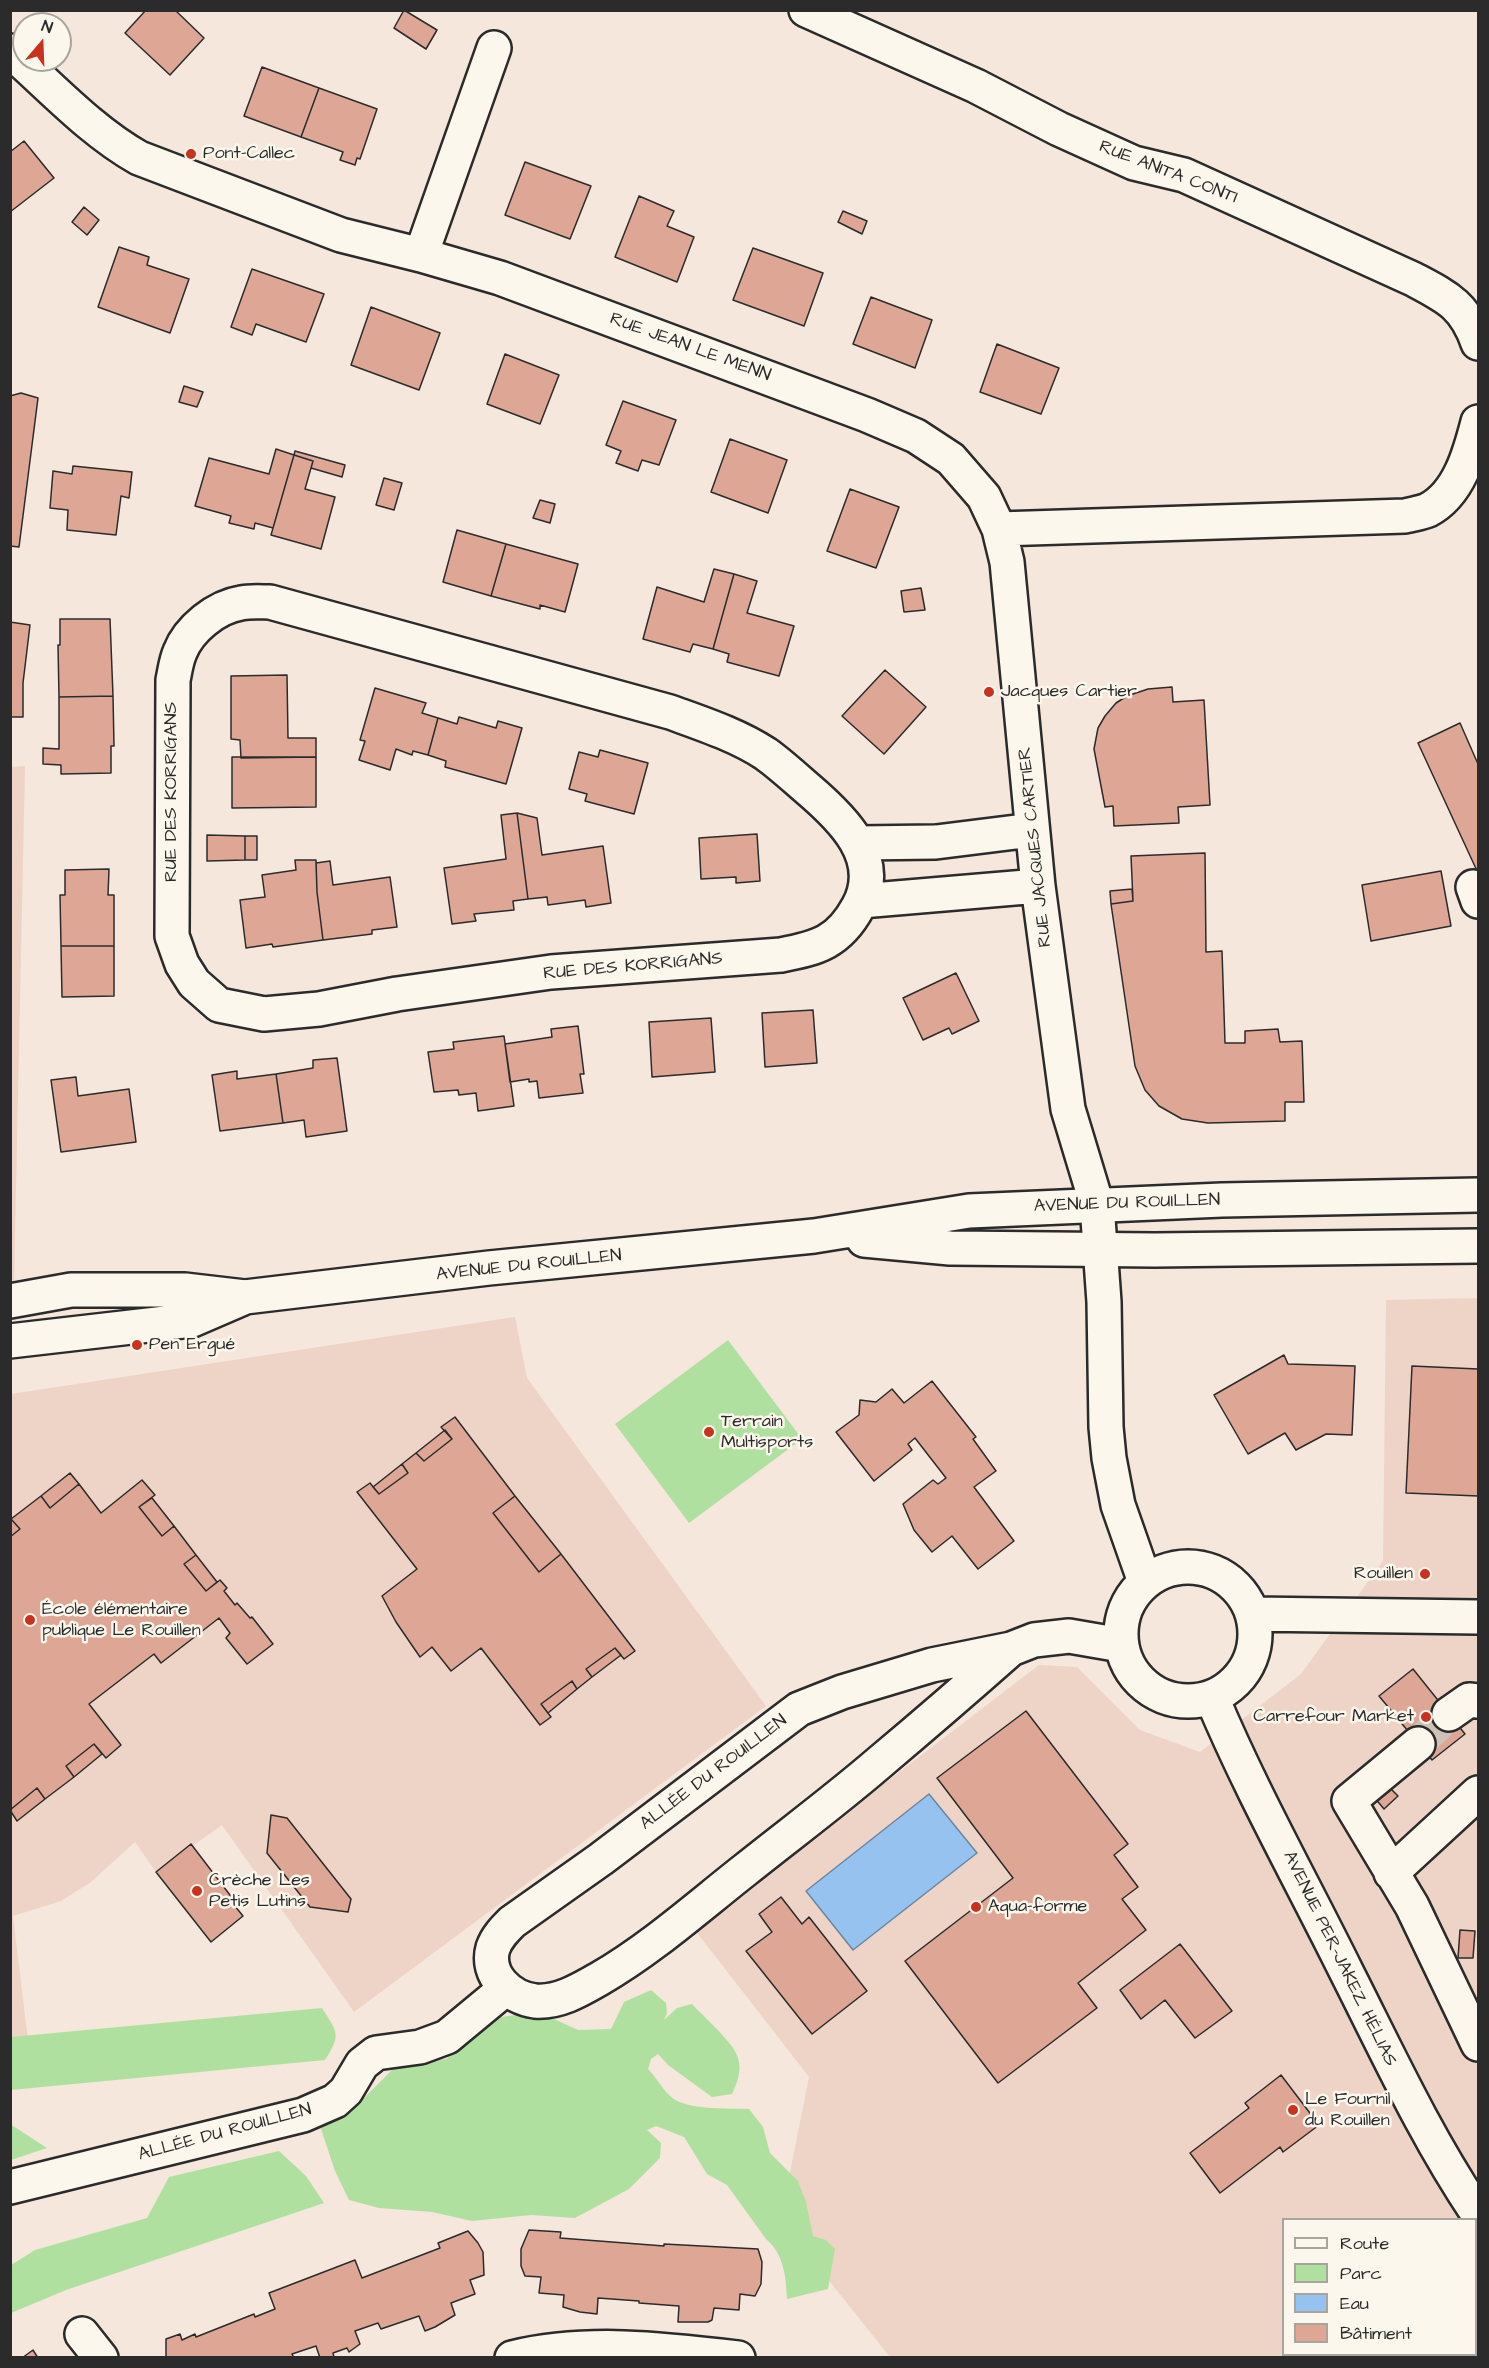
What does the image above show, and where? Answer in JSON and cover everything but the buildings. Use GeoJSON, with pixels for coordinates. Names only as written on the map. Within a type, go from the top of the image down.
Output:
{"type":"FeatureCollection","features":[{"type":"Feature","properties":{"kind":"street","name":"RUE ANITA CONTI"},"geometry":{"type":"LineString","coordinates":[[806,10],[976,86],[1059,129],[1134,163],[1184,176],[1395,270],[1445,296],[1465,313],[1479,343]]}},
{"type":"Feature","properties":{"kind":"street"},"geometry":{"type":"LineString","coordinates":[[421,255],[494,48]]}},
{"type":"Feature","properties":{"kind":"street","name":"RUE JEAN LE MENN"},"geometry":{"type":"LineString","coordinates":[[10,51],[122,149],[157,166],[341,234],[500,278],[867,415],[916,436],[951,459]]}},
{"type":"Feature","properties":{"kind":"street"},"geometry":{"type":"LineString","coordinates":[[999,529],[1375,519],[1405,516],[1428,510],[1446,495],[1460,475],[1472,447],[1479,422]]}},
{"type":"Feature","properties":{"kind":"street","name":"RUE JACQUES CARTIER"},"geometry":{"type":"LineString","coordinates":[[951,459],[984,497],[999,529],[1007,562],[1038,886],[1068,1109],[1097,1205],[1104,1302],[1106,1428],[1109,1458],[1118,1505],[1145,1582]]}},
{"type":"Feature","properties":{"kind":"street","name":"RUE DES KORRIGANS"},"geometry":{"type":"LineString","coordinates":[[270,602],[670,712],[724,732],[765,754],[835,812],[858,843],[866,865],[867,882],[861,901],[848,926],[834,937],[812,949],[781,955],[551,972],[397,994],[308,1010],[264,1014],[219,1005],[194,983],[182,964],[172,936],[171,716],[173,680],[180,652],[201,624],[220,610],[240,603],[270,602]]}},
{"type":"Feature","properties":{"kind":"street"},"geometry":{"type":"LineString","coordinates":[[858,843],[936,842],[1032,830]]}},
{"type":"Feature","properties":{"kind":"street"},"geometry":{"type":"LineString","coordinates":[[861,901],[1038,886]]}},
{"type":"Feature","properties":{"kind":"street","name":"AVENUE DU ROUILLEN"},"geometry":{"type":"LineString","coordinates":[[1100,1248],[1132,1229],[1163,1221],[1401,1213],[1441,1195]]}},
{"type":"Feature","properties":{"kind":"street","name":"AVENUE DU ROUILLEN"},"geometry":{"type":"LineString","coordinates":[[10,1301],[71,1290],[185,1290],[245,1297],[489,1268],[814,1236],[969,1211],[1097,1205],[1479,1195]]}},
{"type":"Feature","properties":{"kind":"street","name":"AVENUE DU ROUILLEN"},"geometry":{"type":"LineString","coordinates":[[814,1236],[950,1248],[1155,1250],[1479,1246]]}},
{"type":"Feature","properties":{"kind":"street","name":"AVENUE DU ROUILLEN"},"geometry":{"type":"LineString","coordinates":[[10,1341],[192,1320],[245,1297]]}},
{"type":"Feature","properties":{"kind":"street"},"geometry":{"type":"LineString","coordinates":[[1185,1567],[1207,1569],[1227,1579],[1243,1594],[1252,1614],[1256,1634],[1253,1655],[1244,1673],[1229,1688],[1212,1698],[1192,1702],[1172,1700],[1154,1693],[1138,1681],[1127,1664],[1121,1645],[1121,1622],[1130,1600],[1145,1582],[1164,1571],[1185,1567]]}},
{"type":"Feature","properties":{"kind":"street"},"geometry":{"type":"LineString","coordinates":[[1252,1614],[1479,1617]]}},
{"type":"Feature","properties":{"kind":"street","name":"ALLÉE DU ROUILLEN"},"geometry":{"type":"LineString","coordinates":[[1011,1649],[879,1764],[658,1939],[600,1978],[556,2000],[537,2001],[522,1998],[505,1989],[498,1980],[493,1967],[493,1950],[500,1934],[512,1922],[601,1859],[799,1709],[842,1692],[932,1665],[1011,1649],[1052,1636],[1085,1637],[1121,1645]]}},
{"type":"Feature","properties":{"kind":"street","name":"AVENUE PER-JAKEZ HÉLIAS"},"geometry":{"type":"LineString","coordinates":[[1212,1698],[1233,1748],[1404,2090],[1457,2183],[1479,2214]]}},
{"type":"Feature","properties":{"kind":"street"},"geometry":{"type":"LineString","coordinates":[[1418,1744],[1349,1801],[1412,1906],[1479,2044]]}},
{"type":"Feature","properties":{"kind":"street"},"geometry":{"type":"LineString","coordinates":[[1391,1873],[1479,1792]]}},
{"type":"Feature","properties":{"kind":"street","name":"ALLÉE DU ROUILLEN"},"geometry":{"type":"LineString","coordinates":[[10,2187],[303,2115],[335,2101],[346,2091],[362,2064],[376,2053],[420,2047],[447,2037],[505,1989]]}},
{"type":"Feature","properties":{"kind":"street"},"geometry":{"type":"LineString","coordinates":[[512,2358],[561,2349],[589,2352],[680,2352],[738,2358]]}},
{"type":"Feature","properties":{"kind":"shaded area"},"geometry":{"type":"Polygon","coordinates":[[[25,766],[14,1283],[11,1283],[10,767],[25,766]]]}},
{"type":"Feature","properties":{"kind":"shaded area"},"geometry":{"type":"Polygon","coordinates":[[[1478,1298],[1478,2357],[890,2357],[799,2243],[771,2232],[790,2172],[809,2077],[694,1929],[1039,1665],[1077,1667],[1140,1730],[1200,1752],[1301,1674],[1383,1561],[1386,1300],[1478,1298]]]}},
{"type":"Feature","properties":{"kind":"shaded area"},"geometry":{"type":"Polygon","coordinates":[[[515,1317],[527,1378],[766,1706],[354,2012],[222,1825],[156,1872],[135,1842],[91,1882],[61,1901],[13,1916],[32,2073],[11,2074],[11,1394],[515,1317]]]}},
{"type":"Feature","properties":{"kind":"green space","name":"Terrain Multisports"},"geometry":{"type":"Polygon","coordinates":[[[728,1340],[802,1439],[689,1523],[615,1424],[728,1340]]]}},
{"type":"Feature","properties":{"kind":"green space"},"geometry":{"type":"Polygon","coordinates":[[[651,1990],[666,2003],[667,2013],[664,2020],[677,2008],[692,2004],[736,2052],[739,2072],[732,2094],[712,2097],[668,2065],[658,2054],[651,2059],[648,2069],[669,2095],[685,2104],[707,2108],[749,2109],[763,2127],[770,2153],[798,2181],[806,2202],[813,2236],[826,2240],[835,2249],[828,2289],[787,2299],[785,2274],[777,2252],[727,2185],[707,2174],[684,2137],[656,2126],[647,2130],[661,2143],[660,2158],[629,2189],[575,2218],[531,2215],[472,2221],[432,2212],[379,2208],[349,2200],[335,2171],[320,2126],[346,2107],[365,2097],[395,2067],[446,2059],[501,2017],[539,2012],[578,2030],[611,2029],[624,2002],[651,1990]]]}},
{"type":"Feature","properties":{"kind":"green space"},"geometry":{"type":"Polygon","coordinates":[[[322,2008],[336,2033],[334,2044],[325,2060],[11,2090],[11,2037],[322,2008]]]}},
{"type":"Feature","properties":{"kind":"green space"},"geometry":{"type":"Polygon","coordinates":[[[10,2124],[47,2148],[11,2160],[10,2124]]]}},
{"type":"Feature","properties":{"kind":"green space"},"geometry":{"type":"Polygon","coordinates":[[[279,2151],[306,2176],[324,2203],[66,2290],[11,2313],[11,2265],[35,2250],[147,2218],[169,2177],[279,2151]]]}},
{"type":"Feature","properties":{"kind":"water"},"geometry":{"type":"Polygon","coordinates":[[[929,1794],[977,1853],[853,1950],[806,1891],[929,1794]]]}},
{"type":"Feature","properties":{"kind":"tunnel"},"geometry":{"type":"LineString","coordinates":[[1418,1744],[1449,1714]]}},
{"type":"Feature","properties":{"kind":"place","name":"Pont-Callec"},"geometry":{"type":"Point","coordinates":[191,154]}},
{"type":"Feature","properties":{"kind":"place","name":"Jacques Cartier"},"geometry":{"type":"Point","coordinates":[989,692]}},
{"type":"Feature","properties":{"kind":"place","name":"Pen Ergué"},"geometry":{"type":"Point","coordinates":[137,1345]}},
{"type":"Feature","properties":{"kind":"place","name":"Terrain Multisports"},"geometry":{"type":"Point","coordinates":[709,1432]}},
{"type":"Feature","properties":{"kind":"place","name":"Rouillen"},"geometry":{"type":"Point","coordinates":[1425,1574]}},
{"type":"Feature","properties":{"kind":"place","name":"École élémentaire publique Le Rouillen"},"geometry":{"type":"Point","coordinates":[30,1620]}},
{"type":"Feature","properties":{"kind":"place","name":"Carrefour Market"},"geometry":{"type":"Point","coordinates":[1426,1717]}},
{"type":"Feature","properties":{"kind":"place","name":"Crèche Les Petis Lutins"},"geometry":{"type":"Point","coordinates":[197,1891]}},
{"type":"Feature","properties":{"kind":"place","name":"Aqua-forme"},"geometry":{"type":"Point","coordinates":[976,1907]}},
{"type":"Feature","properties":{"kind":"place","name":"Le Fournil du Rouillen"},"geometry":{"type":"Point","coordinates":[1293,2110]}}]}
